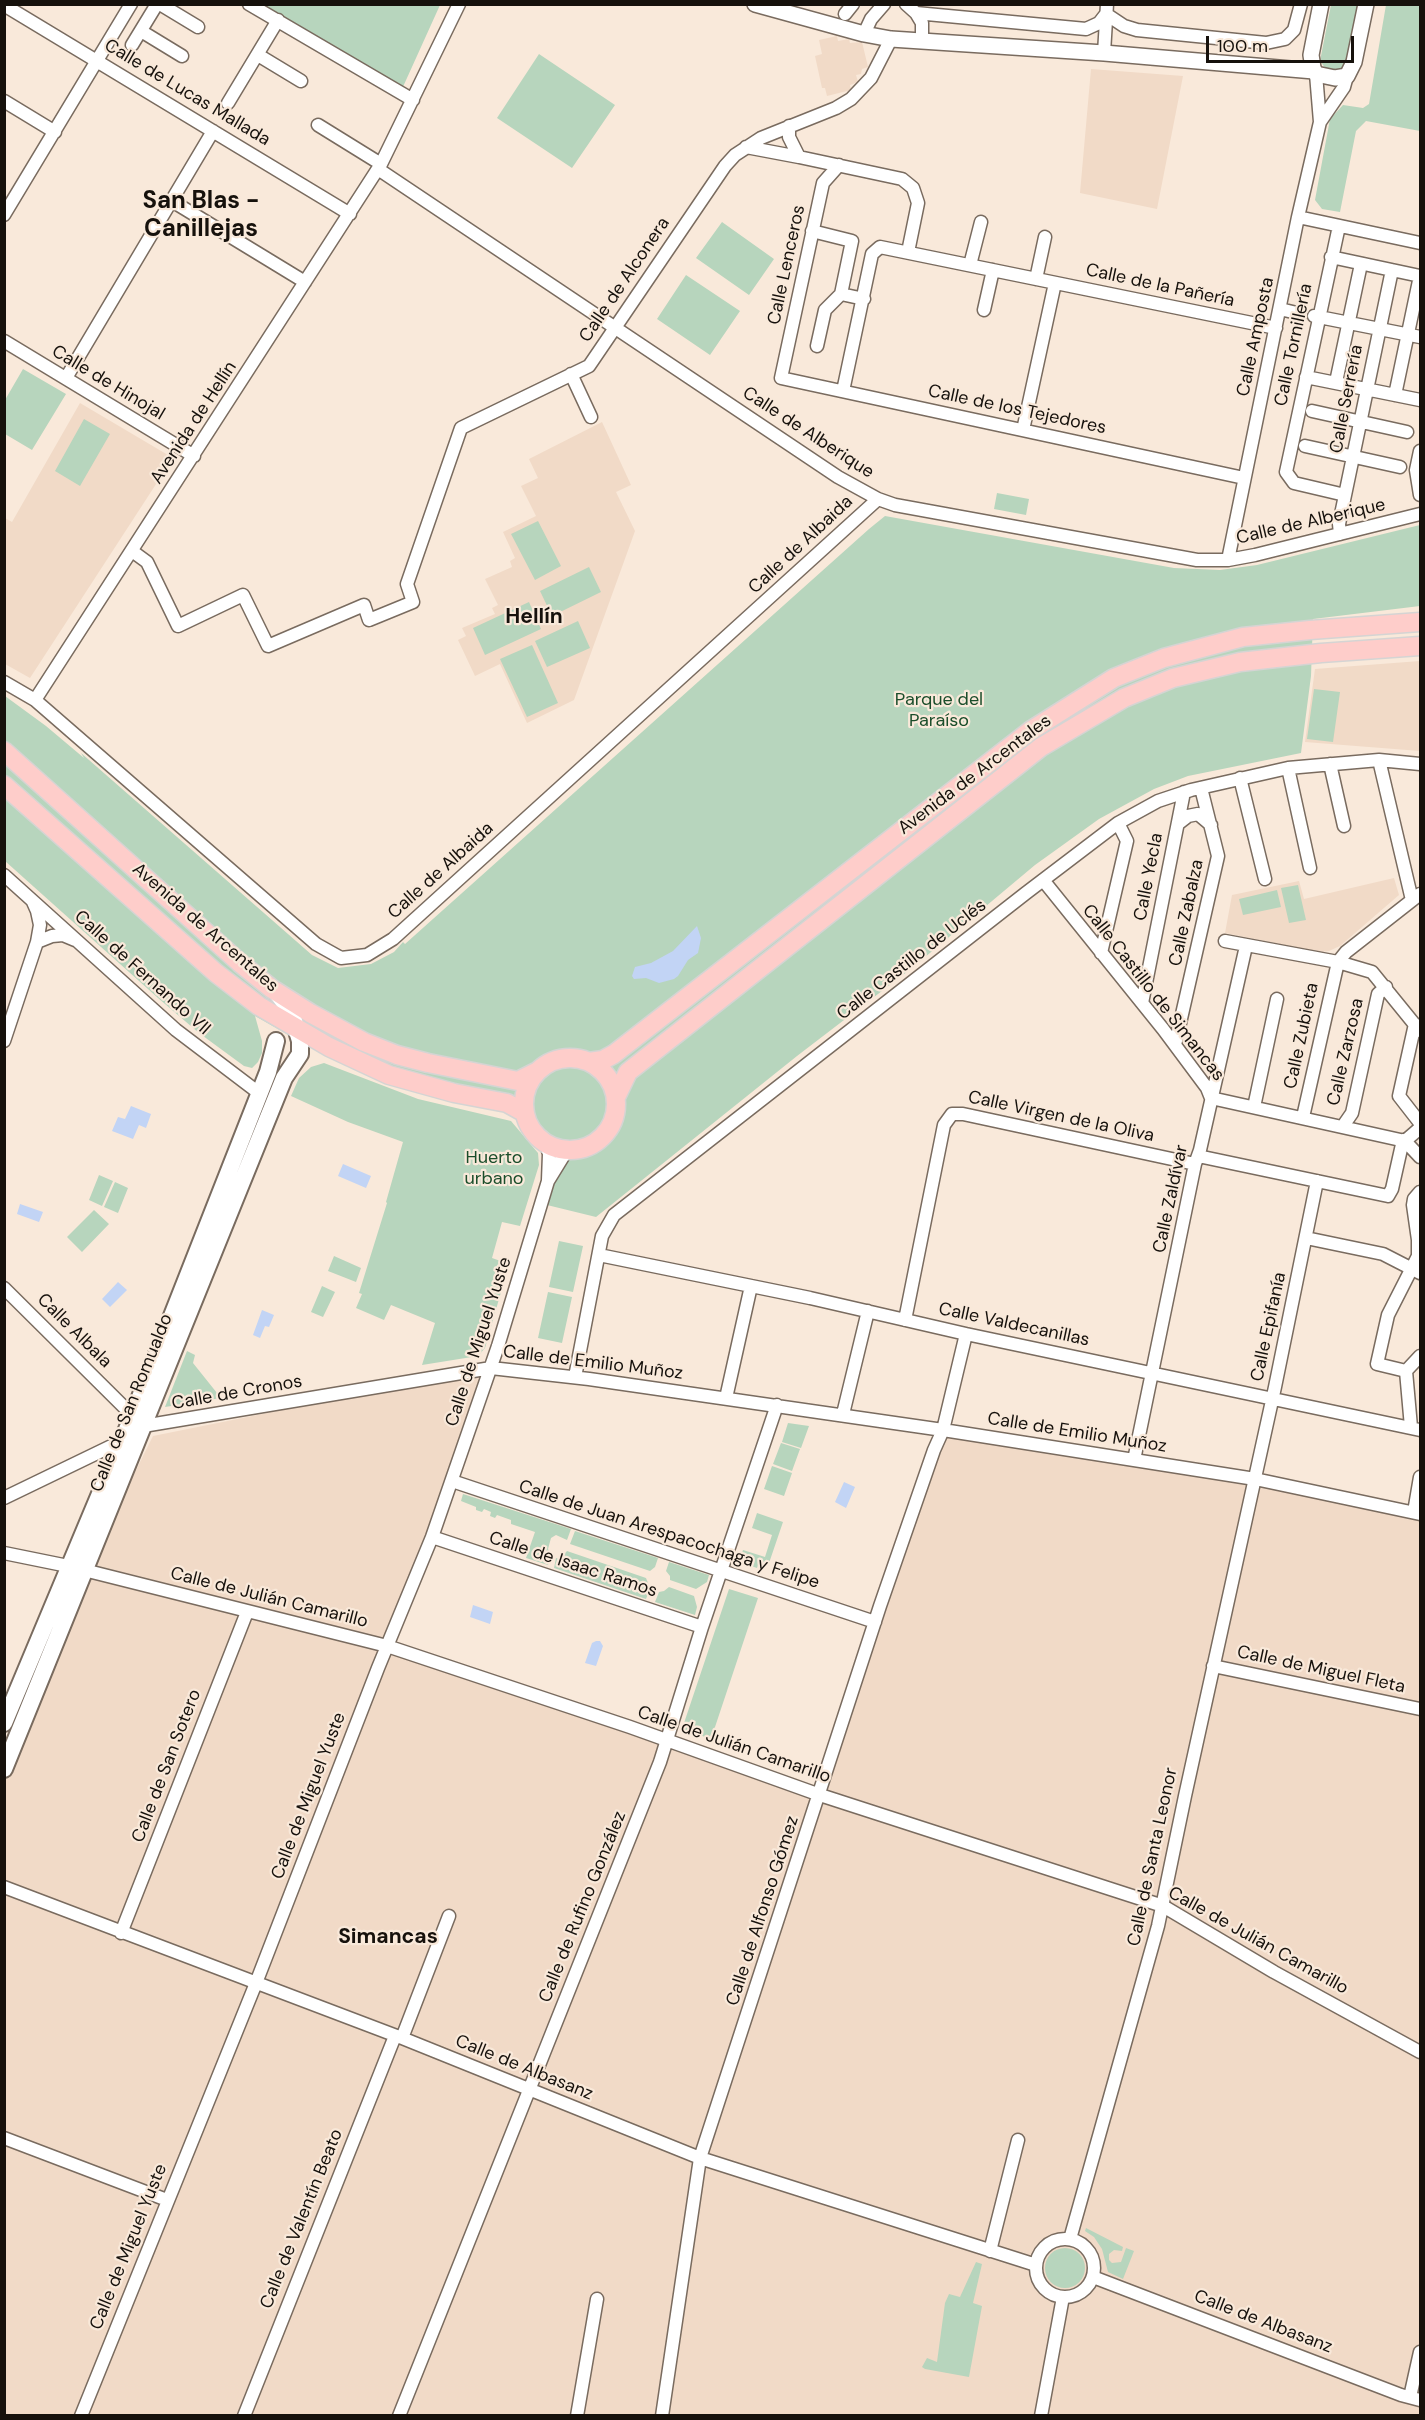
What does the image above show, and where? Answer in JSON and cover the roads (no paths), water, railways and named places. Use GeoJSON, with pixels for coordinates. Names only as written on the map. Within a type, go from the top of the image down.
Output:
{"type":"FeatureCollection","features":[{"type":"Feature","properties":{"kind":"main road","name":"Avenida de Arcentales"},"geometry":{"type":"LineString","coordinates":[[589,1062],[603,1060],[614,1054],[1029,731],[1114,678],[1164,658],[1243,637],[1304,630],[1420,622]]}},
{"type":"Feature","properties":{"kind":"main road","name":"Avenida de Arcentales"},"geometry":{"type":"LineString","coordinates":[[616,1097],[628,1072],[996,782],[1041,747],[1124,698],[1173,678],[1240,662],[1420,646]]}},
{"type":"Feature","properties":{"kind":"main road","name":"Avenida de Arcentales"},"geometry":{"type":"LineString","coordinates":[[4,751],[240,963],[310,1013],[364,1042],[397,1055],[518,1081],[536,1072]]}},
{"type":"Feature","properties":{"kind":"main road","name":"Avenida de Arcentales"},"geometry":{"type":"LineString","coordinates":[[4,784],[206,964],[259,1006],[329,1047],[389,1075],[454,1093],[507,1103],[525,1113]]}},
{"type":"Feature","properties":{"kind":"main road"},"geometry":{"type":"LineString","coordinates":[[206,964],[216,980],[269,1022],[276,1041],[285,1032],[297,1028],[318,1027],[344,1040],[364,1042]]}},
{"type":"Feature","properties":{"kind":"main road"},"geometry":{"type":"LineString","coordinates":[[273,988],[284,1000],[297,1028],[300,1054],[315,1048],[329,1047]]}},
{"type":"Feature","properties":{"kind":"main road","name":"Calle de San Romualdo"},"geometry":{"type":"LineString","coordinates":[[4,1768],[73,1597],[86,1571],[138,1420],[273,1060],[276,1041]]}},
{"type":"Feature","properties":{"kind":"main road","name":"Calle de San Romualdo"},"geometry":{"type":"LineString","coordinates":[[4,1723],[120,1443],[138,1420],[284,1078],[300,1054]]}},
{"type":"Feature","properties":{"kind":"main road"},"geometry":{"type":"LineString","coordinates":[[565,1058],[589,1062],[607,1076],[616,1097],[614,1118],[604,1135],[587,1147],[567,1150],[546,1143],[532,1131],[525,1113],[524,1096],[531,1079],[536,1072],[553,1061],[565,1058]]}},
{"type":"Feature","properties":{"kind":"street"},"geometry":{"type":"LineString","coordinates":[[4,215],[131,4]]}},
{"type":"Feature","properties":{"kind":"street"},"geometry":{"type":"LineString","coordinates":[[132,45],[159,4],[198,27]]}},
{"type":"Feature","properties":{"kind":"street"},"geometry":{"type":"LineString","coordinates":[[249,4],[413,100]]}},
{"type":"Feature","properties":{"kind":"street","name":"Avenida de Hellín"},"geometry":{"type":"LineString","coordinates":[[35,700],[380,166],[459,4]]}},
{"type":"Feature","properties":{"kind":"street"},"geometry":{"type":"LineString","coordinates":[[755,4],[864,34],[891,39],[1285,68],[1315,73],[1328,78],[1347,76],[1354,62],[1366,4]]}},
{"type":"Feature","properties":{"kind":"street"},"geometry":{"type":"LineString","coordinates":[[864,34],[871,19],[884,4]]}},
{"type":"Feature","properties":{"kind":"street"},"geometry":{"type":"LineString","coordinates":[[906,4],[916,13],[922,23],[922,41]]}},
{"type":"Feature","properties":{"kind":"street"},"geometry":{"type":"LineString","coordinates":[[1107,9],[1124,26],[1137,30],[1266,43],[1285,39],[1294,30],[1301,4]]}},
{"type":"Feature","properties":{"kind":"street"},"geometry":{"type":"LineString","coordinates":[[1315,73],[1311,55],[1321,4]]}},
{"type":"Feature","properties":{"kind":"street","name":"Calle de Lucas Mallada"},"geometry":{"type":"LineString","coordinates":[[4,5],[350,214]]}},
{"type":"Feature","properties":{"kind":"street"},"geometry":{"type":"LineString","coordinates":[[916,13],[1086,29],[1099,23],[1107,9]]}},
{"type":"Feature","properties":{"kind":"street"},"geometry":{"type":"LineString","coordinates":[[1104,53],[1107,9]]}},
{"type":"Feature","properties":{"kind":"street"},"geometry":{"type":"LineString","coordinates":[[228,103],[278,21]]}},
{"type":"Feature","properties":{"kind":"street"},"geometry":{"type":"LineString","coordinates":[[141,31],[182,56]]}},
{"type":"Feature","properties":{"kind":"street","name":"Calle de Alconera"},"geometry":{"type":"LineString","coordinates":[[132,551],[147,562],[178,626],[243,595],[268,646],[364,605],[369,620],[413,602],[406,584],[461,428],[589,366],[725,166],[746,147],[789,126],[836,108],[851,99],[871,78],[891,39]]}},
{"type":"Feature","properties":{"kind":"street"},"geometry":{"type":"LineString","coordinates":[[258,55],[301,81]]}},
{"type":"Feature","properties":{"kind":"street"},"geometry":{"type":"LineString","coordinates":[[1285,68],[1311,55]]}},
{"type":"Feature","properties":{"kind":"street","name":"Calle Amposta"},"geometry":{"type":"LineString","coordinates":[[1228,560],[1320,122],[1315,73]]}},
{"type":"Feature","properties":{"kind":"street","name":"Calle Amposta"},"geometry":{"type":"LineString","coordinates":[[1320,122],[1344,87],[1347,76]]}},
{"type":"Feature","properties":{"kind":"street"},"geometry":{"type":"LineString","coordinates":[[4,101],[56,132]]}},
{"type":"Feature","properties":{"kind":"street"},"geometry":{"type":"LineString","coordinates":[[318,125],[380,166]]}},
{"type":"Feature","properties":{"kind":"street"},"geometry":{"type":"LineString","coordinates":[[789,126],[789,137],[799,157]]}},
{"type":"Feature","properties":{"kind":"street"},"geometry":{"type":"LineString","coordinates":[[66,378],[213,131]]}},
{"type":"Feature","properties":{"kind":"street"},"geometry":{"type":"LineString","coordinates":[[746,147],[902,179],[913,188],[918,202],[908,252]]}},
{"type":"Feature","properties":{"kind":"street","name":"Calle Lenceros"},"geometry":{"type":"LineString","coordinates":[[781,378],[823,183],[839,165]]}},
{"type":"Feature","properties":{"kind":"street","name":"Calle de Alberique"},"geometry":{"type":"LineString","coordinates":[[380,166],[838,477],[878,499],[895,505],[1197,560],[1228,560],[1420,514]]}},
{"type":"Feature","properties":{"kind":"street"},"geometry":{"type":"LineString","coordinates":[[172,201],[305,282]]}},
{"type":"Feature","properties":{"kind":"street"},"geometry":{"type":"LineString","coordinates":[[1298,218],[1420,243]]}},
{"type":"Feature","properties":{"kind":"street"},"geometry":{"type":"LineString","coordinates":[[970,265],[981,222]]}},
{"type":"Feature","properties":{"kind":"street","name":"Calle Tornillería"},"geometry":{"type":"LineString","coordinates":[[1339,226],[1311,316],[1306,376],[1286,472],[1294,483],[1346,495]]}},
{"type":"Feature","properties":{"kind":"street"},"geometry":{"type":"LineString","coordinates":[[812,231],[852,241],[841,294],[825,310],[818,346]]}},
{"type":"Feature","properties":{"kind":"street"},"geometry":{"type":"LineString","coordinates":[[1036,279],[1045,237]]}},
{"type":"Feature","properties":{"kind":"street","name":"Calle de la Pañería"},"geometry":{"type":"LineString","coordinates":[[864,299],[873,254],[880,247],[1276,328]]}},
{"type":"Feature","properties":{"kind":"street"},"geometry":{"type":"LineString","coordinates":[[1331,257],[1420,276],[1414,336],[1395,395]]}},
{"type":"Feature","properties":{"kind":"street"},"geometry":{"type":"LineString","coordinates":[[1336,382],[1361,264]]}},
{"type":"Feature","properties":{"kind":"street"},"geometry":{"type":"LineString","coordinates":[[984,310],[993,270]]}},
{"type":"Feature","properties":{"kind":"street","name":"Calle Serrería"},"geometry":{"type":"LineString","coordinates":[[1340,534],[1338,530],[1392,270]]}},
{"type":"Feature","properties":{"kind":"street"},"geometry":{"type":"LineString","coordinates":[[1023,430],[1055,283]]}},
{"type":"Feature","properties":{"kind":"street"},"geometry":{"type":"LineString","coordinates":[[841,294],[864,299],[843,391]]}},
{"type":"Feature","properties":{"kind":"street"},"geometry":{"type":"LineString","coordinates":[[1280,309],[1414,336]]}},
{"type":"Feature","properties":{"kind":"street","name":"Calle de Hinojal"},"geometry":{"type":"LineString","coordinates":[[4,341],[194,456]]}},
{"type":"Feature","properties":{"kind":"street"},"geometry":{"type":"LineString","coordinates":[[571,374],[591,417]]}},
{"type":"Feature","properties":{"kind":"street"},"geometry":{"type":"LineString","coordinates":[[1306,376],[1420,400]]}},
{"type":"Feature","properties":{"kind":"street","name":"Calle de los Tejedores"},"geometry":{"type":"LineString","coordinates":[[781,378],[1245,478]]}},
{"type":"Feature","properties":{"kind":"street"},"geometry":{"type":"LineString","coordinates":[[1312,411],[1407,432]]}},
{"type":"Feature","properties":{"kind":"street"},"geometry":{"type":"LineString","coordinates":[[1305,446],[1400,466]]}},
{"type":"Feature","properties":{"kind":"street"},"geometry":{"type":"LineString","coordinates":[[1420,451],[1416,470],[1420,495]]}},
{"type":"Feature","properties":{"kind":"street","name":"Calle de Albaida"},"geometry":{"type":"LineString","coordinates":[[4,682],[35,700],[316,944],[340,958],[367,955],[393,939],[878,499]]}},
{"type":"Feature","properties":{"kind":"street"},"geometry":{"type":"LineString","coordinates":[[1338,962],[1346,952],[1416,897],[1379,760]]}},
{"type":"Feature","properties":{"kind":"street","name":"Calle Castillo de Uclés"},"geometry":{"type":"LineString","coordinates":[[575,1377],[602,1236],[614,1215],[1118,824],[1158,801],[1184,792],[1288,768],[1379,760],[1420,764]]}},
{"type":"Feature","properties":{"kind":"street"},"geometry":{"type":"LineString","coordinates":[[1330,764],[1344,826]]}},
{"type":"Feature","properties":{"kind":"street"},"geometry":{"type":"LineString","coordinates":[[1288,768],[1310,868]]}},
{"type":"Feature","properties":{"kind":"street"},"geometry":{"type":"LineString","coordinates":[[1240,778],[1265,879]]}},
{"type":"Feature","properties":{"kind":"street","name":"Calle Zabalza"},"geometry":{"type":"LineString","coordinates":[[1175,1045],[1218,856],[1201,788]]}},
{"type":"Feature","properties":{"kind":"street","name":"Calle Yecla"},"geometry":{"type":"LineString","coordinates":[[1142,1003],[1184,792]]}},
{"type":"Feature","properties":{"kind":"street"},"geometry":{"type":"LineString","coordinates":[[1179,823],[1188,816],[1198,814],[1211,825]]}},
{"type":"Feature","properties":{"kind":"street"},"geometry":{"type":"LineString","coordinates":[[1101,953],[1127,841],[1118,824]]}},
{"type":"Feature","properties":{"kind":"street","name":"Calle de Fernando VII"},"geometry":{"type":"LineString","coordinates":[[4,875],[176,1030],[259,1093]]}},
{"type":"Feature","properties":{"kind":"street","name":"Calle Castillo de Simancas"},"geometry":{"type":"LineString","coordinates":[[1043,880],[1175,1045],[1207,1088],[1211,1098],[1404,1141]]}},
{"type":"Feature","properties":{"kind":"street"},"geometry":{"type":"LineString","coordinates":[[4,1041],[37,942],[40,925],[31,899]]}},
{"type":"Feature","properties":{"kind":"street"},"geometry":{"type":"LineString","coordinates":[[37,942],[52,936],[63,935],[78,940]]}},
{"type":"Feature","properties":{"kind":"street"},"geometry":{"type":"LineString","coordinates":[[1225,941],[1338,962],[1372,972],[1418,1027],[1399,1096],[1420,1123]]}},
{"type":"Feature","properties":{"kind":"street","name":"Calle Zaldívar"},"geometry":{"type":"LineString","coordinates":[[1134,1460],[1196,1160],[1246,946]]}},
{"type":"Feature","properties":{"kind":"street","name":"Calle Zubieta"},"geometry":{"type":"LineString","coordinates":[[1303,1117],[1338,962]]}},
{"type":"Feature","properties":{"kind":"street","name":"Calle Zarzosa"},"geometry":{"type":"LineString","coordinates":[[1343,1126],[1352,1113],[1378,994],[1386,987]]}},
{"type":"Feature","properties":{"kind":"street"},"geometry":{"type":"LineString","coordinates":[[1254,1107],[1277,999]]}},
{"type":"Feature","properties":{"kind":"street","name":"Calle Virgen de la Oliva"},"geometry":{"type":"LineString","coordinates":[[905,1320],[944,1125],[952,1114],[963,1114],[1196,1160],[1317,1181],[1382,1196],[1388,1196],[1392,1189],[1404,1141]]}},
{"type":"Feature","properties":{"kind":"street"},"geometry":{"type":"LineString","coordinates":[[1420,1128],[1404,1141],[1420,1157]]}},
{"type":"Feature","properties":{"kind":"street","name":"Calle de Miguel Yuste"},"geometry":{"type":"LineString","coordinates":[[546,1143],[549,1154],[548,1181]]}},
{"type":"Feature","properties":{"kind":"street","name":"Calle de Miguel Yuste"},"geometry":{"type":"LineString","coordinates":[[81,2415],[256,1983],[387,1646],[432,1537],[491,1368],[548,1181],[567,1150]]}},
{"type":"Feature","properties":{"kind":"street","name":"Calle Epifanía"},"geometry":{"type":"LineString","coordinates":[[1255,1479],[1317,1181]]}},
{"type":"Feature","properties":{"kind":"street"},"geometry":{"type":"LineString","coordinates":[[1406,1371],[1377,1364],[1388,1315],[1417,1270],[1418,1240],[1413,1205],[1414,1199],[1420,1192]]}},
{"type":"Feature","properties":{"kind":"street"},"geometry":{"type":"LineString","coordinates":[[1306,1238],[1383,1254],[1417,1270]]}},
{"type":"Feature","properties":{"kind":"street","name":"Calle Valdecanillas"},"geometry":{"type":"LineString","coordinates":[[599,1255],[1151,1373],[1417,1426]]}},
{"type":"Feature","properties":{"kind":"street"},"geometry":{"type":"LineString","coordinates":[[726,1398],[751,1286]]}},
{"type":"Feature","properties":{"kind":"street","name":"Calle Albala"},"geometry":{"type":"LineString","coordinates":[[4,1288],[138,1420]]}},
{"type":"Feature","properties":{"kind":"street"},"geometry":{"type":"LineString","coordinates":[[843,1414],[868,1311]]}},
{"type":"Feature","properties":{"kind":"street","name":"Calle de Alfonso Gómez"},"geometry":{"type":"LineString","coordinates":[[662,2415],[700,2158],[875,1622],[934,1450],[943,1430],[966,1334]]}},
{"type":"Feature","properties":{"kind":"street"},"geometry":{"type":"LineString","coordinates":[[1406,1371],[1420,1356]]}},
{"type":"Feature","properties":{"kind":"street","name":"Calle de Cronos"},"geometry":{"type":"LineString","coordinates":[[138,1420],[491,1368]]}},
{"type":"Feature","properties":{"kind":"street","name":"Calle de Emilio Muñoz"},"geometry":{"type":"LineString","coordinates":[[491,1368],[575,1377],[843,1414],[1255,1479],[1417,1513]]}},
{"type":"Feature","properties":{"kind":"street"},"geometry":{"type":"LineString","coordinates":[[1406,1371],[1417,1426]]}},
{"type":"Feature","properties":{"kind":"street","name":"Calle de Rufino González"},"geometry":{"type":"LineString","coordinates":[[399,2415],[667,1740],[702,1627],[777,1405]]}},
{"type":"Feature","properties":{"kind":"street"},"geometry":{"type":"LineString","coordinates":[[4,1498],[120,1443]]}},
{"type":"Feature","properties":{"kind":"street"},"geometry":{"type":"LineString","coordinates":[[1417,1513],[1420,1478]]}},
{"type":"Feature","properties":{"kind":"street","name":"Calle de Santa Leonor"},"geometry":{"type":"LineString","coordinates":[[1070,2239],[1163,1906],[1255,1479]]}},
{"type":"Feature","properties":{"kind":"street","name":"Calle de Juan Arespacochaga y Felipe"},"geometry":{"type":"LineString","coordinates":[[452,1481],[875,1622]]}},
{"type":"Feature","properties":{"kind":"street","name":"Calle de Isaac Ramos"},"geometry":{"type":"LineString","coordinates":[[432,1537],[702,1627]]}},
{"type":"Feature","properties":{"kind":"street","name":"Calle de Julián Camarillo"},"geometry":{"type":"LineString","coordinates":[[4,1553],[68,1566],[387,1646],[667,1740],[820,1795],[1163,1906],[1274,1972],[1420,2052]]}},
{"type":"Feature","properties":{"kind":"street","name":"Calle de San Sotero"},"geometry":{"type":"LineString","coordinates":[[121,1933],[247,1612]]}},
{"type":"Feature","properties":{"kind":"street","name":"Calle de Miguel Fleta"},"geometry":{"type":"LineString","coordinates":[[1214,1666],[1420,1709]]}},
{"type":"Feature","properties":{"kind":"street","name":"Calle de Albasanz"},"geometry":{"type":"LineString","coordinates":[[4,1887],[399,2037],[700,2158],[1036,2265]]}},
{"type":"Feature","properties":{"kind":"street","name":"Calle de Valentín Beato"},"geometry":{"type":"LineString","coordinates":[[244,2415],[449,1916]]}},
{"type":"Feature","properties":{"kind":"street"},"geometry":{"type":"LineString","coordinates":[[4,2138],[167,2200]]}},
{"type":"Feature","properties":{"kind":"street"},"geometry":{"type":"LineString","coordinates":[[990,2251],[1018,2140]]}},
{"type":"Feature","properties":{"kind":"street"},"geometry":{"type":"LineString","coordinates":[[1070,2239],[1087,2249],[1092,2257],[1093,2277],[1082,2292],[1063,2297],[1054,2295],[1040,2283],[1036,2265],[1044,2248],[1051,2242],[1070,2239]]}},
{"type":"Feature","properties":{"kind":"street","name":"Calle de Albasanz"},"geometry":{"type":"LineString","coordinates":[[1093,2277],[1415,2398]]}},
{"type":"Feature","properties":{"kind":"street"},"geometry":{"type":"LineString","coordinates":[[1041,2415],[1063,2297]]}},
{"type":"Feature","properties":{"kind":"street"},"geometry":{"type":"LineString","coordinates":[[577,2415],[597,2300]]}},
{"type":"Feature","properties":{"kind":"street"},"geometry":{"type":"LineString","coordinates":[[1415,2398],[1420,2352]]}},
{"type":"Feature","properties":{"kind":"water"},"geometry":{"type":"Polygon","coordinates":[[[697,926],[701,938],[698,953],[688,960],[678,976],[659,983],[646,978],[634,979],[632,976],[635,967],[651,963],[673,951],[697,926]]]}},
{"type":"Feature","properties":{"kind":"water"},"geometry":{"type":"Polygon","coordinates":[[[131,1106],[151,1114],[146,1128],[139,1125],[133,1139],[112,1131],[118,1117],[125,1119],[131,1106]]]}},
{"type":"Feature","properties":{"kind":"water"},"geometry":{"type":"Polygon","coordinates":[[[343,1164],[371,1176],[366,1188],[338,1176],[343,1164]]]}},
{"type":"Feature","properties":{"kind":"water"},"geometry":{"type":"Polygon","coordinates":[[[20,1204],[43,1212],[39,1222],[17,1214],[20,1204]]]}},
{"type":"Feature","properties":{"kind":"water"},"geometry":{"type":"Polygon","coordinates":[[[118,1282],[127,1290],[110,1307],[102,1299],[118,1282]]]}},
{"type":"Feature","properties":{"kind":"water"},"geometry":{"type":"Polygon","coordinates":[[[262,1310],[274,1315],[269,1327],[265,1326],[260,1338],[253,1335],[262,1310]]]}},
{"type":"Feature","properties":{"kind":"water"},"geometry":{"type":"Polygon","coordinates":[[[844,1482],[855,1487],[846,1508],[835,1502],[844,1482]]]}},
{"type":"Feature","properties":{"kind":"water"},"geometry":{"type":"Polygon","coordinates":[[[473,1605],[493,1612],[490,1624],[470,1617],[473,1605]]]}},
{"type":"Feature","properties":{"kind":"water"},"geometry":{"type":"Polygon","coordinates":[[[600,1641],[603,1646],[596,1666],[585,1663],[592,1643],[600,1641]]]}},
{"type":"Feature","properties":{"kind":"district","name":"San Blas - Canillejas"},"geometry":{"type":"Point","coordinates":[201,216]}},
{"type":"Feature","properties":{"kind":"district","name":"Hellín"},"geometry":{"type":"Point","coordinates":[534,617]}},
{"type":"Feature","properties":{"kind":"district","name":"Simancas"},"geometry":{"type":"Point","coordinates":[388,1937]}},
{"type":"Feature","properties":{"kind":"park label","name":"Parque del Paraíso"},"geometry":{"type":"Point","coordinates":[939,710]}},
{"type":"Feature","properties":{"kind":"park label","name":"Huerto urbano"},"geometry":{"type":"Point","coordinates":[494,1168]}}]}
